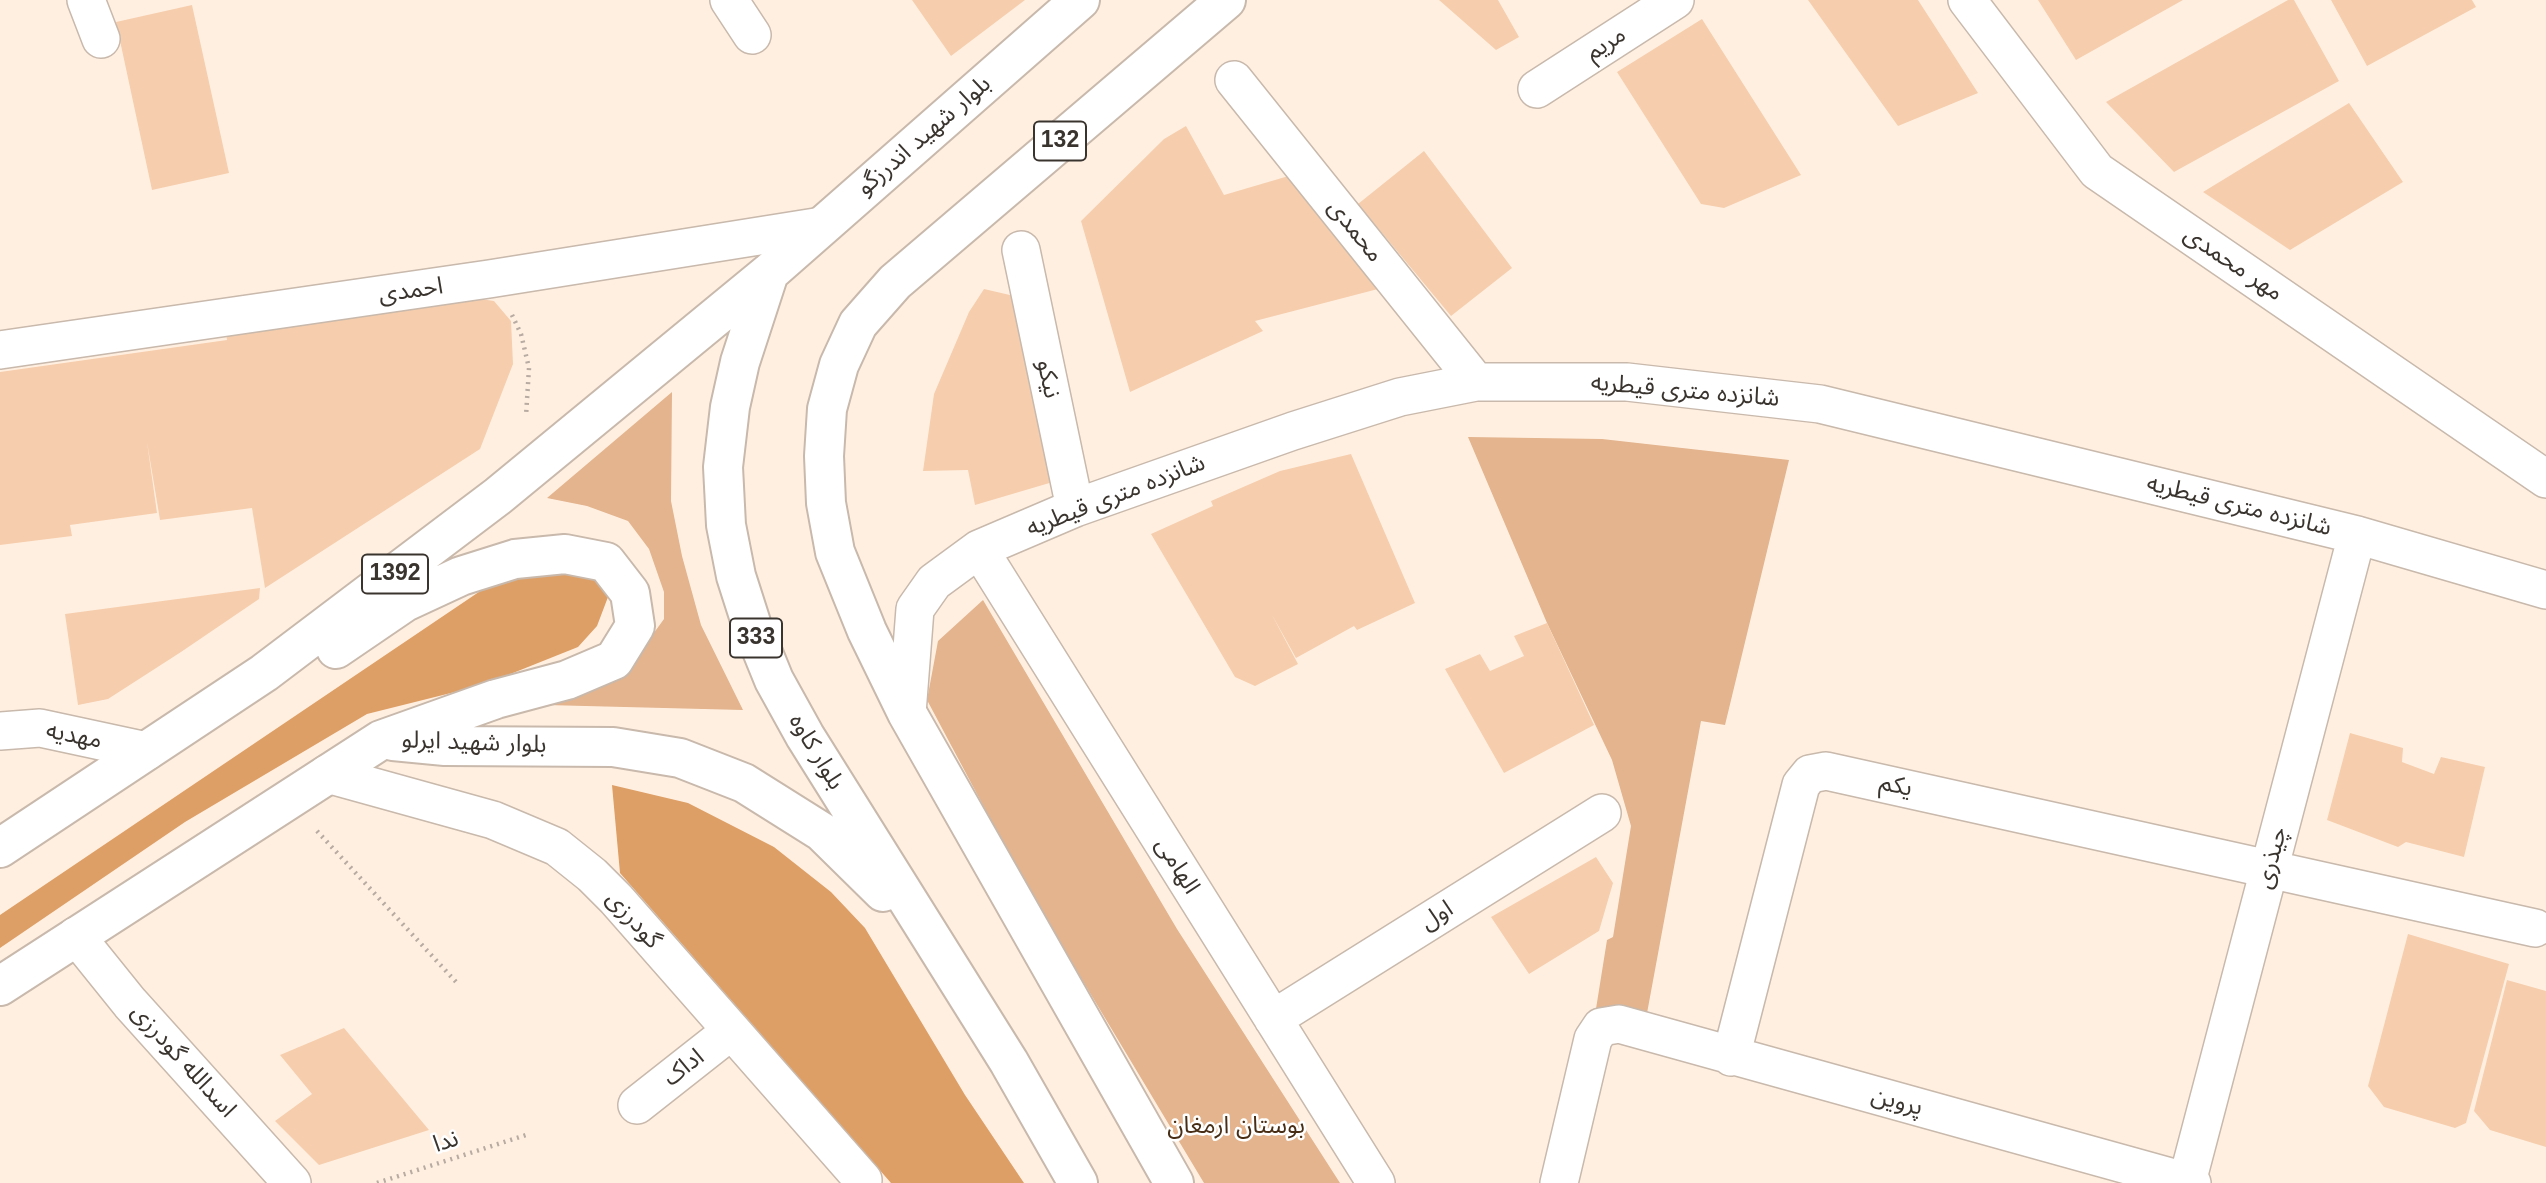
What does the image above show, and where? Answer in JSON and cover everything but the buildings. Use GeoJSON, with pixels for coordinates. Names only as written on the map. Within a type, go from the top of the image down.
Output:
{"type":"FeatureCollection","features":[{"type":"Feature","properties":{"kind":"main road","name":"بلوار شهید اندرزگو"},"geometry":{"type":"LineString","coordinates":[[769,273],[1080,0]]}},
{"type":"Feature","properties":{"kind":"main road","name":"132"},"geometry":{"type":"LineString","coordinates":[[907,713],[867,631],[835,552],[826,503],[824,456],[827,410],[839,365],[858,324],[895,282],[1226,0]]}},
{"type":"Feature","properties":{"kind":"main road","name":"1392"},"geometry":{"type":"LineString","coordinates":[[0,848],[264,673],[498,496],[769,273]]}},
{"type":"Feature","properties":{"kind":"main road","name":"بلوار کاوه"},"geometry":{"type":"LineString","coordinates":[[769,273],[740,362],[730,407],[723,467],[726,524],[736,576],[751,626],[774,680],[805,736],[1009,1062],[1078,1183]]}},
{"type":"Feature","properties":{"kind":"main road"},"geometry":{"type":"LineString","coordinates":[[264,673],[339,649],[405,602],[461,576],[515,559],[565,554],[606,562],[630,593],[635,626],[614,660],[567,680],[496,699],[381,740]]}},
{"type":"Feature","properties":{"kind":"main road"},"geometry":{"type":"LineString","coordinates":[[907,713],[1174,1183]]}},
{"type":"Feature","properties":{"kind":"main road","name":"بلوار شهید ایرلو"},"geometry":{"type":"LineString","coordinates":[[0,986],[381,740],[446,746],[612,747],[680,758],[744,783],[822,832],[874,880],[944,962]]}},
{"type":"Feature","properties":{"kind":"street"},"geometry":{"type":"LineString","coordinates":[[86,0],[101,40]]}},
{"type":"Feature","properties":{"kind":"street"},"geometry":{"type":"LineString","coordinates":[[729,0],[752,35]]}},
{"type":"Feature","properties":{"kind":"street","name":"مریم"},"geometry":{"type":"LineString","coordinates":[[1537,89],[1675,0]]}},
{"type":"Feature","properties":{"kind":"street","name":"مهر محمدی"},"geometry":{"type":"LineString","coordinates":[[1967,0],[2097,171],[2546,479]]}},
{"type":"Feature","properties":{"kind":"street","name":"محمدی"},"geometry":{"type":"LineString","coordinates":[[1234,80],[1476,382]]}},
{"type":"Feature","properties":{"kind":"street","name":"احمدی"},"geometry":{"type":"LineString","coordinates":[[0,350],[489,279],[822,226]]}},
{"type":"Feature","properties":{"kind":"street","name":"نیکو"},"geometry":{"type":"LineString","coordinates":[[1021,250],[1075,508]]}},
{"type":"Feature","properties":{"kind":"street","name":"شانزده متری قیطریه"},"geometry":{"type":"LineString","coordinates":[[907,713],[915,609],[934,582],[979,549],[1075,508],[1360,410],[1400,397],[1476,382],[1628,382],[1820,404],[2357,535],[2546,590]]}},
{"type":"Feature","properties":{"kind":"street","name":"چیذری"},"geometry":{"type":"LineString","coordinates":[[2190,1182],[2357,535]]}},
{"type":"Feature","properties":{"kind":"street","name":"الهامی"},"geometry":{"type":"LineString","coordinates":[[979,549],[1376,1183]]}},
{"type":"Feature","properties":{"kind":"street","name":"مهدیه"},"geometry":{"type":"LineString","coordinates":[[0,731],[40,728],[146,751]]}},
{"type":"Feature","properties":{"kind":"street","name":"یکم"},"geometry":{"type":"LineString","coordinates":[[1731,1057],[1801,785],[1810,774],[1826,771],[2535,928]]}},
{"type":"Feature","properties":{"kind":"street","name":"گودرزی"},"geometry":{"type":"LineString","coordinates":[[327,774],[493,820],[557,847],[592,875],[616,899],[863,1180]]}},
{"type":"Feature","properties":{"kind":"street","name":"اول"},"geometry":{"type":"LineString","coordinates":[[1273,1019],[1602,813]]}},
{"type":"Feature","properties":{"kind":"street","name":"اسدالله گودرزی"},"geometry":{"type":"LineString","coordinates":[[76,936],[130,1003],[292,1183]]}},
{"type":"Feature","properties":{"kind":"street","name":"پروین"},"geometry":{"type":"LineString","coordinates":[[1559,1183],[1593,1039],[1601,1027],[1619,1024],[2190,1182]]}},
{"type":"Feature","properties":{"kind":"street","name":"اداک"},"geometry":{"type":"LineString","coordinates":[[637,1105],[731,1031]]}},
{"type":"Feature","properties":{"kind":"path"},"geometry":{"type":"LineString","coordinates":[[489,279],[509,309],[521,334],[529,368],[524,424]]}},
{"type":"Feature","properties":{"kind":"path"},"geometry":{"type":"LineString","coordinates":[[288,799],[457,983]]}},
{"type":"Feature","properties":{"kind":"path","name":"ندا"},"geometry":{"type":"LineString","coordinates":[[377,1183],[526,1135]]}},
{"type":"Feature","properties":{"kind":"green space"},"geometry":{"type":"Polygon","coordinates":[[[672,392],[671,501],[682,556],[701,625],[743,710],[546,705],[629,667],[664,619],[664,592],[649,549],[628,521],[587,506],[547,498],[672,392]]]}},
{"type":"Feature","properties":{"kind":"green space"},"geometry":{"type":"Polygon","coordinates":[[[1468,437],[1602,439],[1789,460],[1725,725],[1701,721],[1645,1024],[1595,1015],[1607,940],[1613,937],[1631,826],[1612,760],[1547,623],[1468,437]]]}},
{"type":"Feature","properties":{"kind":"green space","name":"بوستان ارمغان"},"geometry":{"type":"Polygon","coordinates":[[[983,600],[1177,929],[1340,1183],[1204,1183],[1027,888],[927,700],[938,641],[983,600]]]}},
{"type":"Feature","properties":{"kind":"shaded area"},"geometry":{"type":"Polygon","coordinates":[[[546,562],[597,577],[608,597],[597,626],[578,647],[483,685],[367,714],[185,822],[0,948],[0,915],[507,573],[546,562]]]}},
{"type":"Feature","properties":{"kind":"shaded area"},"geometry":{"type":"Polygon","coordinates":[[[612,785],[688,803],[774,847],[831,892],[865,928],[965,1095],[1024,1183],[891,1183],[620,873],[612,785]]]}}]}
